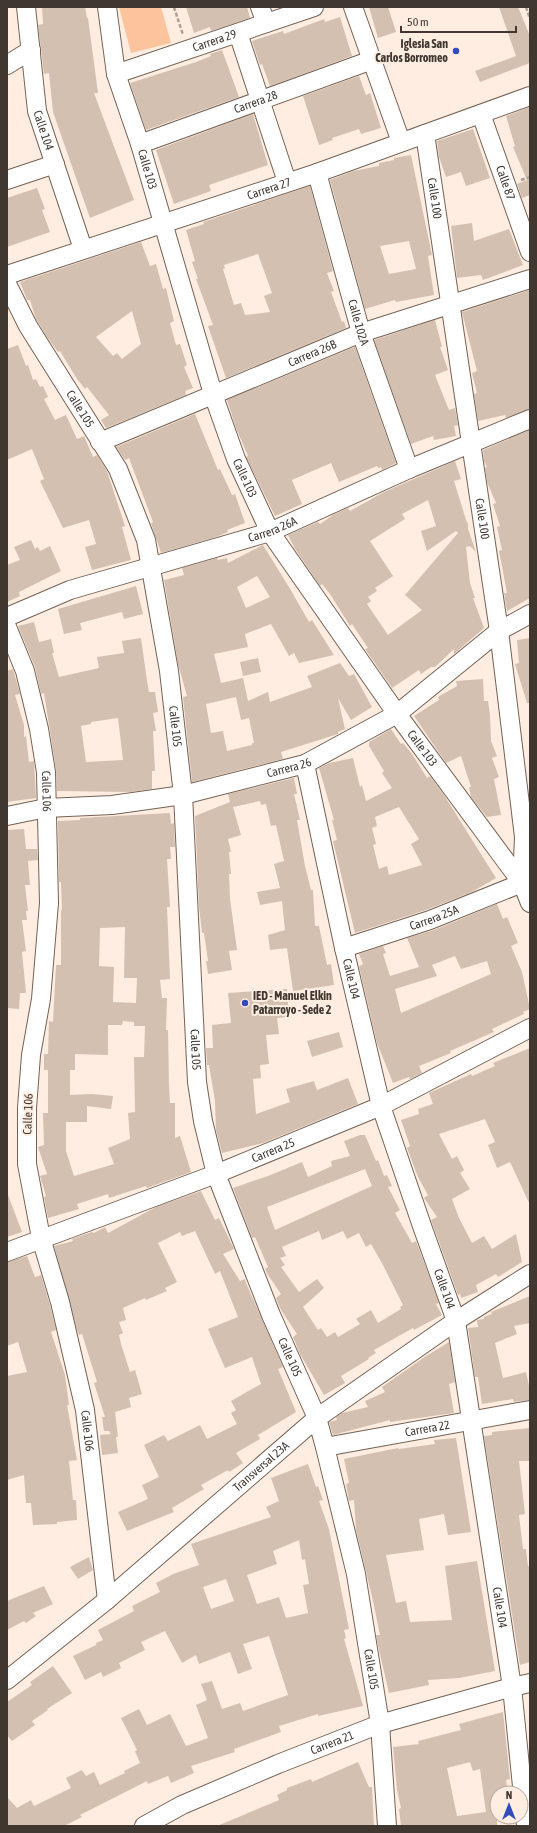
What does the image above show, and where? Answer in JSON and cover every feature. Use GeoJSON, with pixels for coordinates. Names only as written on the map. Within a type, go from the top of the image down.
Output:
{"type":"FeatureCollection","features":[{"type":"Feature","properties":{"kind":"street","name":"Calle 104"},"geometry":{"type":"LineString","coordinates":[[26,7],[37,111],[82,249]]}},
{"type":"Feature","properties":{"kind":"street","name":"Calle 103"},"geometry":{"type":"LineString","coordinates":[[107,7],[116,74],[140,144],[213,394],[236,459],[270,532],[397,714],[522,883]]}},
{"type":"Feature","properties":{"kind":"street","name":"Carrera 29"},"geometry":{"type":"LineString","coordinates":[[116,74],[238,33],[263,15],[314,7]]}},
{"type":"Feature","properties":{"kind":"street"},"geometry":{"type":"LineString","coordinates":[[353,7],[401,142]]}},
{"type":"Feature","properties":{"kind":"street"},"geometry":{"type":"LineString","coordinates":[[238,33],[287,182]]}},
{"type":"Feature","properties":{"kind":"street"},"geometry":{"type":"LineString","coordinates":[[7,65],[31,50]]}},
{"type":"Feature","properties":{"kind":"street","name":"Carrera 28"},"geometry":{"type":"LineString","coordinates":[[140,144],[372,60]]}},
{"type":"Feature","properties":{"kind":"street","name":"Carrera 27"},"geometry":{"type":"LineString","coordinates":[[7,275],[163,222],[317,173],[530,96]]}},
{"type":"Feature","properties":{"kind":"street","name":"Calle 87"},"geometry":{"type":"LineString","coordinates":[[481,114],[530,252]]}},
{"type":"Feature","properties":{"kind":"street","name":"Calle 100"},"geometry":{"type":"LineString","coordinates":[[425,134],[472,445],[527,835],[522,883],[530,903]]}},
{"type":"Feature","properties":{"kind":"street"},"geometry":{"type":"LineString","coordinates":[[7,180],[55,164]]}},
{"type":"Feature","properties":{"kind":"street","name":"Calle 102A"},"geometry":{"type":"LineString","coordinates":[[317,173],[361,333],[409,469]]}},
{"type":"Feature","properties":{"kind":"street","name":"Carrera 26B"},"geometry":{"type":"LineString","coordinates":[[100,442],[361,333],[530,279]]}},
{"type":"Feature","properties":{"kind":"street","name":"Calle 105"},"geometry":{"type":"LineString","coordinates":[[7,284],[28,326],[118,469],[146,540],[170,671],[182,795],[197,1082],[203,1121],[216,1174],[271,1316],[318,1418],[356,1574],[380,1724],[387,1826]]}},
{"type":"Feature","properties":{"kind":"street","name":"Carrera 26A"},"geometry":{"type":"LineString","coordinates":[[7,617],[70,590],[270,532],[409,469],[472,445],[530,420]]}},
{"type":"Feature","properties":{"kind":"street","name":"Carrera 26"},"geometry":{"type":"LineString","coordinates":[[7,816],[46,808],[112,805],[182,795],[305,764],[397,714],[499,631],[530,614]]}},
{"type":"Feature","properties":{"kind":"street","name":"Calle 106"},"geometry":{"type":"LineString","coordinates":[[7,627],[25,671],[39,728],[46,772],[49,904],[41,999],[31,1055],[27,1108],[27,1164],[41,1238],[60,1302],[85,1410],[107,1600]]}},
{"type":"Feature","properties":{"kind":"street","name":"Calle 104"},"geometry":{"type":"LineString","coordinates":[[305,764],[344,948],[381,1106],[456,1321],[512,1687],[526,1826]]}},
{"type":"Feature","properties":{"kind":"street","name":"Carrera 25A"},"geometry":{"type":"LineString","coordinates":[[344,948],[430,920],[522,883]]}},
{"type":"Feature","properties":{"kind":"street","name":"Carrera 25"},"geometry":{"type":"LineString","coordinates":[[7,1252],[41,1238],[216,1174],[381,1106],[530,1028]]}},
{"type":"Feature","properties":{"kind":"street","name":"Transversal 23A"},"geometry":{"type":"LineString","coordinates":[[8,1678],[107,1600],[318,1418],[456,1321],[530,1274]]}},
{"type":"Feature","properties":{"kind":"street","name":"Carrera 22"},"geometry":{"type":"LineString","coordinates":[[325,1447],[530,1410]]}},
{"type":"Feature","properties":{"kind":"street","name":"Carrera 21"},"geometry":{"type":"LineString","coordinates":[[144,1826],[182,1805],[278,1764],[380,1724],[530,1683]]}},
{"type":"Feature","properties":{"kind":"path"},"geometry":{"type":"LineString","coordinates":[[174,7],[189,50]]}},
{"type":"Feature","properties":{"kind":"path"},"geometry":{"type":"LineString","coordinates":[[526,7],[530,19]]}},
{"type":"Feature","properties":{"kind":"shaded area"},"geometry":{"type":"Polygon","coordinates":[[[119,7],[161,7],[171,43],[131,53],[119,7]]]}},
{"type":"Feature","properties":{"kind":"building"},"geometry":{"type":"Polygon","coordinates":[[[42,7],[85,7],[88,18],[98,93],[94,93],[134,200],[90,218],[53,112],[49,73],[44,74],[38,25],[43,24],[42,7]]]}},
{"type":"Feature","properties":{"kind":"building"},"geometry":{"type":"Polygon","coordinates":[[[186,7],[247,7],[250,18],[211,31],[210,27],[194,33],[186,7]]]}},
{"type":"Feature","properties":{"kind":"building"},"geometry":{"type":"Polygon","coordinates":[[[369,7],[388,7],[396,32],[378,38],[369,7]]]}},
{"type":"Feature","properties":{"kind":"building"},"geometry":{"type":"Polygon","coordinates":[[[499,7],[518,7],[530,36],[530,63],[480,82],[475,71],[516,56],[499,7]]]}},
{"type":"Feature","properties":{"kind":"building"},"geometry":{"type":"Polygon","coordinates":[[[340,17],[352,56],[270,86],[262,64],[260,65],[252,41],[283,31],[284,34],[324,19],[325,22],[340,17]]]}},
{"type":"Feature","properties":{"kind":"building"},"geometry":{"type":"Polygon","coordinates":[[[222,50],[239,97],[146,130],[130,83],[196,62],[211,56],[210,54],[222,50]]]}},
{"type":"Feature","properties":{"kind":"building"},"geometry":{"type":"Polygon","coordinates":[[[359,76],[366,95],[370,93],[381,128],[361,134],[359,129],[332,138],[333,140],[319,145],[303,96],[359,76]]]}},
{"type":"Feature","properties":{"kind":"building"},"geometry":{"type":"Polygon","coordinates":[[[530,107],[530,195],[522,198],[517,184],[527,180],[513,147],[515,146],[506,116],[530,107]]]}},
{"type":"Feature","properties":{"kind":"building"},"geometry":{"type":"Polygon","coordinates":[[[253,114],[268,165],[209,185],[211,191],[174,204],[156,150],[253,114]]]}},
{"type":"Feature","properties":{"kind":"building"},"geometry":{"type":"Polygon","coordinates":[[[473,129],[490,178],[466,186],[461,172],[446,177],[439,157],[437,141],[473,129]]]}},
{"type":"Feature","properties":{"kind":"building"},"geometry":{"type":"Polygon","coordinates":[[[411,155],[432,255],[428,256],[434,295],[396,302],[395,300],[365,309],[330,180],[353,171],[379,166],[379,163],[394,160],[394,158],[411,155]],[[409,241],[380,246],[389,274],[416,269],[409,241]]]}},
{"type":"Feature","properties":{"kind":"building"},"geometry":{"type":"Polygon","coordinates":[[[310,186],[333,271],[327,273],[334,291],[331,292],[342,322],[344,321],[346,328],[226,378],[208,326],[213,325],[196,279],[198,279],[192,262],[195,261],[186,230],[204,224],[203,222],[310,186]],[[258,254],[224,265],[225,268],[223,269],[234,305],[241,303],[245,315],[270,312],[264,296],[272,293],[258,254]]]}},
{"type":"Feature","properties":{"kind":"building"},"geometry":{"type":"Polygon","coordinates":[[[37,188],[45,209],[42,210],[50,232],[7,247],[7,198],[37,188]]]}},
{"type":"Feature","properties":{"kind":"building"},"geometry":{"type":"Polygon","coordinates":[[[472,223],[474,241],[509,229],[523,265],[483,280],[481,275],[457,278],[451,226],[472,223]]]}},
{"type":"Feature","properties":{"kind":"building"},"geometry":{"type":"Polygon","coordinates":[[[141,242],[150,266],[156,264],[163,289],[166,288],[174,321],[170,323],[176,345],[180,344],[187,365],[184,367],[193,388],[185,391],[186,395],[106,428],[101,420],[109,415],[87,387],[85,389],[77,379],[60,351],[58,352],[47,337],[36,319],[30,300],[27,300],[20,282],[141,242]],[[132,311],[96,337],[113,356],[117,353],[122,359],[141,344],[132,311]]]}},
{"type":"Feature","properties":{"kind":"building"},"geometry":{"type":"Polygon","coordinates":[[[530,290],[530,409],[506,418],[505,415],[478,421],[474,394],[477,393],[472,373],[477,371],[462,312],[530,290]]]}},
{"type":"Feature","properties":{"kind":"building"},"geometry":{"type":"Polygon","coordinates":[[[435,320],[442,347],[440,347],[448,370],[435,375],[449,410],[455,408],[458,425],[454,426],[456,436],[434,440],[433,436],[411,444],[374,340],[435,320]]]}},
{"type":"Feature","properties":{"kind":"building"},"geometry":{"type":"Polygon","coordinates":[[[18,345],[26,366],[28,365],[33,380],[36,379],[40,387],[43,386],[48,397],[44,399],[55,420],[66,415],[77,439],[84,436],[93,457],[97,455],[107,471],[125,526],[122,527],[131,560],[92,570],[85,547],[96,544],[89,520],[63,528],[40,481],[44,479],[32,449],[7,460],[7,349],[18,345]]]}},
{"type":"Feature","properties":{"kind":"building"},"geometry":{"type":"Polygon","coordinates":[[[355,347],[396,463],[382,470],[381,467],[378,468],[377,466],[339,482],[331,463],[292,480],[302,504],[275,516],[246,457],[248,456],[236,428],[227,400],[355,347]]]}},
{"type":"Feature","properties":{"kind":"building"},"geometry":{"type":"Polygon","coordinates":[[[195,414],[218,470],[220,469],[232,495],[235,494],[245,523],[227,530],[228,532],[216,537],[161,553],[151,523],[153,522],[129,458],[125,460],[116,447],[195,414]]]}},
{"type":"Feature","properties":{"kind":"building"},"geometry":{"type":"Polygon","coordinates":[[[530,430],[530,598],[507,611],[504,593],[507,593],[499,551],[502,550],[497,527],[500,526],[493,504],[496,503],[487,482],[485,468],[487,467],[484,461],[483,450],[530,430]]]}},
{"type":"Feature","properties":{"kind":"building"},"geometry":{"type":"Polygon","coordinates":[[[455,461],[461,479],[454,481],[467,523],[468,522],[468,529],[476,552],[470,546],[466,547],[470,583],[475,598],[473,598],[484,628],[454,654],[454,649],[435,667],[431,667],[421,674],[419,670],[392,688],[365,649],[368,648],[352,624],[350,626],[322,584],[320,586],[295,549],[288,535],[318,522],[320,524],[333,515],[348,508],[350,511],[384,492],[455,461]],[[428,500],[402,514],[405,519],[370,541],[393,576],[375,588],[377,591],[368,597],[371,601],[367,604],[388,635],[422,610],[405,595],[458,533],[456,531],[427,551],[421,531],[436,526],[428,500]]]}},
{"type":"Feature","properties":{"kind":"building"},"geometry":{"type":"Polygon","coordinates":[[[31,540],[35,549],[38,547],[40,551],[50,546],[61,571],[19,592],[20,596],[7,602],[7,565],[20,560],[14,547],[31,540]]]}},
{"type":"Feature","properties":{"kind":"building"},"geometry":{"type":"Polygon","coordinates":[[[263,545],[309,622],[312,620],[334,655],[299,663],[294,653],[289,656],[271,624],[245,634],[248,647],[214,654],[221,683],[243,678],[248,701],[268,692],[270,702],[312,687],[307,676],[340,663],[349,676],[354,674],[372,707],[351,720],[338,698],[345,729],[338,732],[338,734],[281,752],[283,759],[192,782],[183,697],[187,696],[178,664],[164,580],[184,575],[182,568],[217,558],[218,560],[227,558],[228,563],[263,545]],[[257,576],[237,587],[246,608],[270,597],[257,576]],[[236,697],[206,704],[211,733],[223,731],[227,751],[252,745],[252,743],[254,743],[249,718],[241,720],[236,697]]]}},
{"type":"Feature","properties":{"kind":"building"},"geometry":{"type":"Polygon","coordinates":[[[136,586],[143,614],[124,619],[122,612],[80,623],[82,630],[64,634],[58,609],[136,586]]]}},
{"type":"Feature","properties":{"kind":"building"},"geometry":{"type":"Polygon","coordinates":[[[34,622],[39,642],[51,639],[54,653],[52,653],[59,677],[99,668],[97,657],[124,653],[122,641],[141,638],[149,692],[155,692],[158,712],[153,713],[156,731],[153,731],[155,771],[152,771],[152,789],[130,792],[57,791],[56,770],[44,693],[41,694],[35,667],[18,626],[34,622]],[[118,718],[91,722],[91,724],[81,726],[86,762],[123,760],[118,718]]]}},
{"type":"Feature","properties":{"kind":"building"},"geometry":{"type":"Polygon","coordinates":[[[530,638],[530,703],[527,703],[515,664],[519,663],[517,640],[530,638]]]}},
{"type":"Feature","properties":{"kind":"building"},"geometry":{"type":"Polygon","coordinates":[[[258,658],[261,672],[243,676],[240,662],[258,658]]]}},
{"type":"Feature","properties":{"kind":"building"},"geometry":{"type":"Polygon","coordinates":[[[13,669],[20,694],[15,695],[24,725],[24,737],[26,736],[29,762],[34,761],[36,798],[7,802],[7,671],[13,669]]]}},
{"type":"Feature","properties":{"kind":"building"},"geometry":{"type":"Polygon","coordinates":[[[483,679],[484,701],[488,701],[490,715],[491,741],[497,756],[492,758],[499,777],[494,779],[501,815],[487,817],[471,797],[469,787],[471,787],[461,756],[446,763],[414,716],[439,700],[438,697],[457,686],[456,681],[483,679]]]}},
{"type":"Feature","properties":{"kind":"building"},"geometry":{"type":"Polygon","coordinates":[[[391,729],[401,744],[403,743],[412,754],[427,778],[430,776],[444,795],[496,878],[472,892],[426,910],[355,933],[333,841],[337,840],[332,820],[334,820],[319,768],[329,763],[353,758],[360,787],[362,785],[366,801],[392,788],[382,773],[384,771],[369,746],[369,742],[391,729]],[[399,807],[375,817],[377,826],[372,828],[376,844],[373,845],[379,869],[387,866],[389,875],[422,865],[411,844],[419,839],[399,807]]]}},
{"type":"Feature","properties":{"kind":"building"},"geometry":{"type":"Polygon","coordinates":[[[294,778],[297,794],[294,794],[300,820],[297,820],[305,866],[311,890],[313,890],[315,926],[319,926],[327,965],[331,964],[334,985],[293,991],[287,948],[270,950],[268,935],[285,930],[282,901],[260,905],[257,892],[280,888],[274,864],[284,861],[276,825],[271,826],[266,804],[261,805],[260,801],[233,807],[241,835],[228,839],[231,852],[229,852],[231,874],[229,874],[230,899],[237,950],[229,951],[232,970],[208,974],[206,961],[208,961],[204,933],[202,933],[199,906],[195,816],[230,802],[228,794],[294,778]]]}},
{"type":"Feature","properties":{"kind":"building"},"geometry":{"type":"Polygon","coordinates":[[[170,813],[171,824],[174,823],[175,847],[170,847],[171,859],[167,859],[170,907],[167,907],[170,979],[160,980],[162,998],[167,998],[166,1030],[168,1030],[170,1103],[175,1103],[175,1138],[180,1136],[191,1172],[147,1188],[146,1186],[109,1198],[108,1194],[77,1204],[79,1209],[48,1218],[44,1197],[46,1196],[40,1176],[47,1174],[38,1147],[44,1145],[43,1113],[48,1113],[48,1070],[44,1070],[44,1054],[48,1054],[49,1021],[53,1022],[56,965],[61,965],[62,910],[61,882],[59,882],[58,821],[80,820],[80,818],[170,813]],[[125,927],[100,928],[99,966],[114,967],[113,1002],[136,1003],[137,978],[124,978],[125,927]],[[123,1021],[122,1025],[108,1025],[108,1055],[75,1054],[75,1070],[70,1070],[70,1095],[92,1094],[113,1096],[111,1109],[87,1106],[87,1122],[66,1122],[66,1151],[74,1176],[114,1164],[108,1148],[130,1139],[128,1113],[135,1112],[134,1057],[144,1057],[145,1026],[134,1026],[134,1022],[123,1021]]]}},
{"type":"Feature","properties":{"kind":"building"},"geometry":{"type":"Polygon","coordinates":[[[24,829],[26,849],[37,849],[38,860],[28,861],[30,885],[25,885],[28,911],[26,911],[27,920],[22,920],[26,951],[22,952],[26,993],[20,993],[19,1009],[7,1008],[7,830],[24,829]]]}},
{"type":"Feature","properties":{"kind":"building"},"geometry":{"type":"Polygon","coordinates":[[[497,904],[503,919],[507,917],[518,943],[511,946],[522,972],[530,1009],[523,1012],[524,1014],[492,1029],[494,1032],[450,1051],[451,1053],[419,1066],[422,1073],[410,1079],[409,1077],[393,1083],[377,1043],[359,966],[363,964],[359,954],[383,946],[386,953],[383,954],[390,976],[419,967],[407,938],[434,930],[497,904]],[[455,956],[432,965],[437,976],[395,989],[401,1013],[491,974],[487,961],[461,969],[455,956]]]}},
{"type":"Feature","properties":{"kind":"building"},"geometry":{"type":"Polygon","coordinates":[[[287,989],[289,1017],[277,1018],[279,1034],[266,1035],[269,1064],[260,1065],[261,1078],[253,1079],[256,1114],[290,1102],[286,1089],[314,1081],[317,1090],[348,1078],[358,1104],[263,1143],[222,1153],[216,1130],[215,1101],[209,1065],[207,1065],[206,1048],[213,1048],[212,1025],[231,1023],[228,993],[287,989]]]}},
{"type":"Feature","properties":{"kind":"building"},"geometry":{"type":"Polygon","coordinates":[[[339,1032],[343,1047],[312,1057],[307,1041],[339,1032]]]}},
{"type":"Feature","properties":{"kind":"building"},"geometry":{"type":"Polygon","coordinates":[[[530,1048],[530,1205],[510,1162],[497,1168],[488,1145],[495,1142],[485,1119],[439,1134],[452,1159],[457,1156],[464,1170],[460,1173],[470,1189],[452,1199],[459,1218],[472,1243],[484,1236],[492,1249],[516,1234],[522,1262],[498,1277],[496,1274],[476,1285],[478,1292],[461,1298],[460,1294],[458,1295],[431,1220],[437,1217],[424,1198],[428,1195],[418,1177],[407,1148],[410,1146],[401,1120],[419,1114],[418,1109],[433,1104],[429,1093],[471,1074],[472,1076],[495,1066],[493,1063],[530,1048]]]}},
{"type":"Feature","properties":{"kind":"building"},"geometry":{"type":"Polygon","coordinates":[[[360,1135],[365,1135],[376,1161],[378,1160],[384,1176],[387,1175],[392,1186],[388,1187],[400,1210],[395,1213],[412,1243],[416,1241],[439,1303],[436,1304],[442,1315],[414,1330],[413,1328],[374,1350],[376,1353],[368,1358],[369,1359],[341,1376],[345,1383],[324,1395],[300,1354],[293,1337],[297,1334],[281,1310],[276,1298],[281,1294],[265,1269],[268,1267],[255,1237],[252,1238],[233,1188],[302,1162],[308,1177],[332,1166],[331,1161],[350,1156],[344,1141],[360,1135]],[[365,1169],[267,1207],[275,1230],[372,1186],[365,1169]],[[319,1231],[282,1247],[286,1256],[280,1258],[285,1265],[281,1267],[299,1292],[317,1279],[324,1288],[303,1307],[318,1330],[321,1328],[327,1337],[335,1332],[338,1337],[360,1324],[356,1319],[371,1310],[378,1323],[401,1309],[400,1307],[403,1305],[371,1244],[366,1247],[359,1233],[347,1239],[343,1231],[322,1240],[319,1231]]]}},
{"type":"Feature","properties":{"kind":"building"},"geometry":{"type":"Polygon","coordinates":[[[201,1191],[215,1220],[219,1218],[234,1249],[223,1254],[240,1281],[245,1279],[283,1367],[278,1369],[296,1412],[258,1435],[260,1439],[236,1453],[243,1463],[229,1472],[228,1470],[201,1485],[204,1489],[172,1508],[174,1512],[127,1531],[118,1512],[148,1499],[142,1485],[159,1477],[144,1445],[164,1435],[168,1441],[200,1425],[207,1439],[237,1424],[231,1413],[236,1410],[231,1401],[261,1384],[252,1357],[225,1368],[208,1329],[238,1317],[220,1271],[215,1274],[195,1231],[182,1236],[180,1232],[158,1243],[177,1282],[165,1288],[167,1291],[146,1300],[145,1298],[123,1308],[126,1320],[119,1322],[123,1333],[119,1335],[130,1372],[135,1370],[142,1394],[129,1398],[131,1407],[115,1412],[118,1453],[102,1455],[100,1435],[111,1434],[109,1431],[104,1431],[102,1417],[105,1417],[94,1383],[97,1382],[82,1334],[79,1335],[77,1330],[54,1246],[73,1241],[72,1239],[92,1232],[94,1233],[105,1227],[108,1233],[156,1207],[201,1191]]]}},
{"type":"Feature","properties":{"kind":"building"},"geometry":{"type":"Polygon","coordinates":[[[8,1195],[22,1232],[7,1237],[7,1196],[8,1195]]]}},
{"type":"Feature","properties":{"kind":"building"},"geometry":{"type":"Polygon","coordinates":[[[27,1256],[35,1277],[41,1275],[50,1305],[56,1330],[51,1332],[65,1375],[69,1405],[67,1405],[77,1460],[69,1461],[73,1500],[76,1500],[77,1520],[57,1522],[57,1524],[33,1525],[31,1503],[26,1503],[24,1475],[7,1480],[7,1376],[27,1372],[18,1342],[7,1346],[7,1262],[27,1256]]]}},
{"type":"Feature","properties":{"kind":"building"},"geometry":{"type":"Polygon","coordinates":[[[530,1296],[530,1323],[514,1326],[517,1334],[495,1343],[503,1378],[526,1372],[530,1390],[530,1400],[514,1402],[513,1399],[482,1404],[478,1377],[475,1377],[468,1328],[478,1327],[477,1320],[484,1319],[484,1317],[492,1314],[491,1312],[530,1296]]]}},
{"type":"Feature","properties":{"kind":"building"},"geometry":{"type":"Polygon","coordinates":[[[449,1342],[455,1382],[449,1384],[454,1413],[390,1422],[390,1420],[333,1435],[329,1422],[337,1420],[336,1417],[342,1413],[368,1407],[365,1401],[385,1392],[382,1387],[426,1356],[449,1342]]]}},
{"type":"Feature","properties":{"kind":"building"},"geometry":{"type":"Polygon","coordinates":[[[530,1428],[530,1461],[519,1461],[525,1514],[519,1515],[523,1549],[526,1549],[528,1566],[530,1566],[530,1662],[520,1665],[484,1436],[492,1435],[492,1432],[530,1428]]]}},
{"type":"Feature","properties":{"kind":"building"},"geometry":{"type":"Polygon","coordinates":[[[456,1438],[471,1532],[448,1535],[444,1514],[419,1519],[424,1550],[386,1555],[396,1603],[406,1601],[410,1622],[452,1620],[445,1566],[477,1561],[495,1671],[459,1678],[428,1680],[429,1685],[389,1693],[376,1635],[380,1635],[356,1530],[354,1500],[349,1501],[346,1484],[349,1483],[344,1459],[398,1448],[435,1444],[434,1440],[456,1438]]]}},
{"type":"Feature","properties":{"kind":"building"},"geometry":{"type":"Polygon","coordinates":[[[308,1464],[316,1487],[318,1486],[323,1500],[319,1501],[329,1529],[349,1629],[344,1630],[346,1638],[344,1639],[363,1706],[318,1716],[318,1714],[279,1726],[281,1732],[234,1749],[235,1752],[191,1766],[194,1773],[171,1783],[168,1776],[148,1784],[147,1781],[80,1815],[82,1817],[64,1826],[7,1826],[7,1797],[17,1808],[31,1800],[34,1806],[71,1788],[66,1778],[82,1770],[86,1776],[94,1772],[100,1785],[125,1773],[124,1771],[140,1763],[135,1751],[137,1750],[121,1718],[139,1709],[147,1725],[170,1714],[186,1746],[208,1738],[196,1705],[207,1700],[201,1684],[212,1681],[222,1709],[240,1703],[243,1711],[288,1695],[269,1636],[243,1644],[252,1669],[238,1674],[230,1652],[199,1664],[196,1655],[182,1663],[165,1631],[141,1642],[145,1650],[119,1663],[121,1668],[103,1677],[101,1672],[85,1680],[73,1656],[103,1640],[98,1630],[134,1611],[132,1606],[160,1592],[156,1583],[173,1574],[199,1565],[191,1544],[271,1517],[266,1507],[279,1501],[271,1478],[308,1464]],[[299,1540],[273,1551],[277,1564],[247,1575],[257,1604],[279,1597],[286,1618],[308,1613],[303,1585],[309,1584],[305,1559],[302,1560],[299,1540]],[[226,1579],[203,1587],[211,1609],[234,1601],[226,1579]]]}},
{"type":"Feature","properties":{"kind":"building"},"geometry":{"type":"Polygon","coordinates":[[[89,1557],[93,1570],[78,1579],[70,1567],[89,1557]]]}},
{"type":"Feature","properties":{"kind":"building"},"geometry":{"type":"Polygon","coordinates":[[[44,1586],[53,1604],[33,1613],[36,1616],[26,1623],[24,1621],[7,1630],[7,1601],[44,1586]]]}},
{"type":"Feature","properties":{"kind":"building"},"geometry":{"type":"Polygon","coordinates":[[[53,1666],[72,1693],[47,1709],[48,1710],[32,1721],[35,1725],[12,1741],[7,1735],[7,1702],[32,1685],[30,1682],[53,1666]]]}},
{"type":"Feature","properties":{"kind":"building"},"geometry":{"type":"Polygon","coordinates":[[[503,1712],[510,1779],[506,1780],[507,1785],[489,1785],[489,1825],[497,1826],[401,1826],[399,1809],[401,1808],[397,1790],[393,1747],[419,1744],[418,1741],[461,1730],[459,1724],[503,1712]],[[470,1762],[447,1768],[457,1816],[486,1812],[480,1769],[473,1771],[470,1762]]]}},
{"type":"Feature","properties":{"kind":"building"},"geometry":{"type":"Polygon","coordinates":[[[358,1762],[369,1787],[372,1787],[374,1826],[217,1826],[279,1800],[277,1795],[287,1790],[287,1788],[311,1779],[312,1782],[358,1762]]]}},
{"type":"Feature","properties":{"kind":"place","name":"Iglesia San Carlos Borromeo"},"geometry":{"type":"Point","coordinates":[456,51]}},
{"type":"Feature","properties":{"kind":"place","name":"IED - Manuel Elkin Patarroyo - Sede 2"},"geometry":{"type":"Point","coordinates":[245,1003]}}]}
